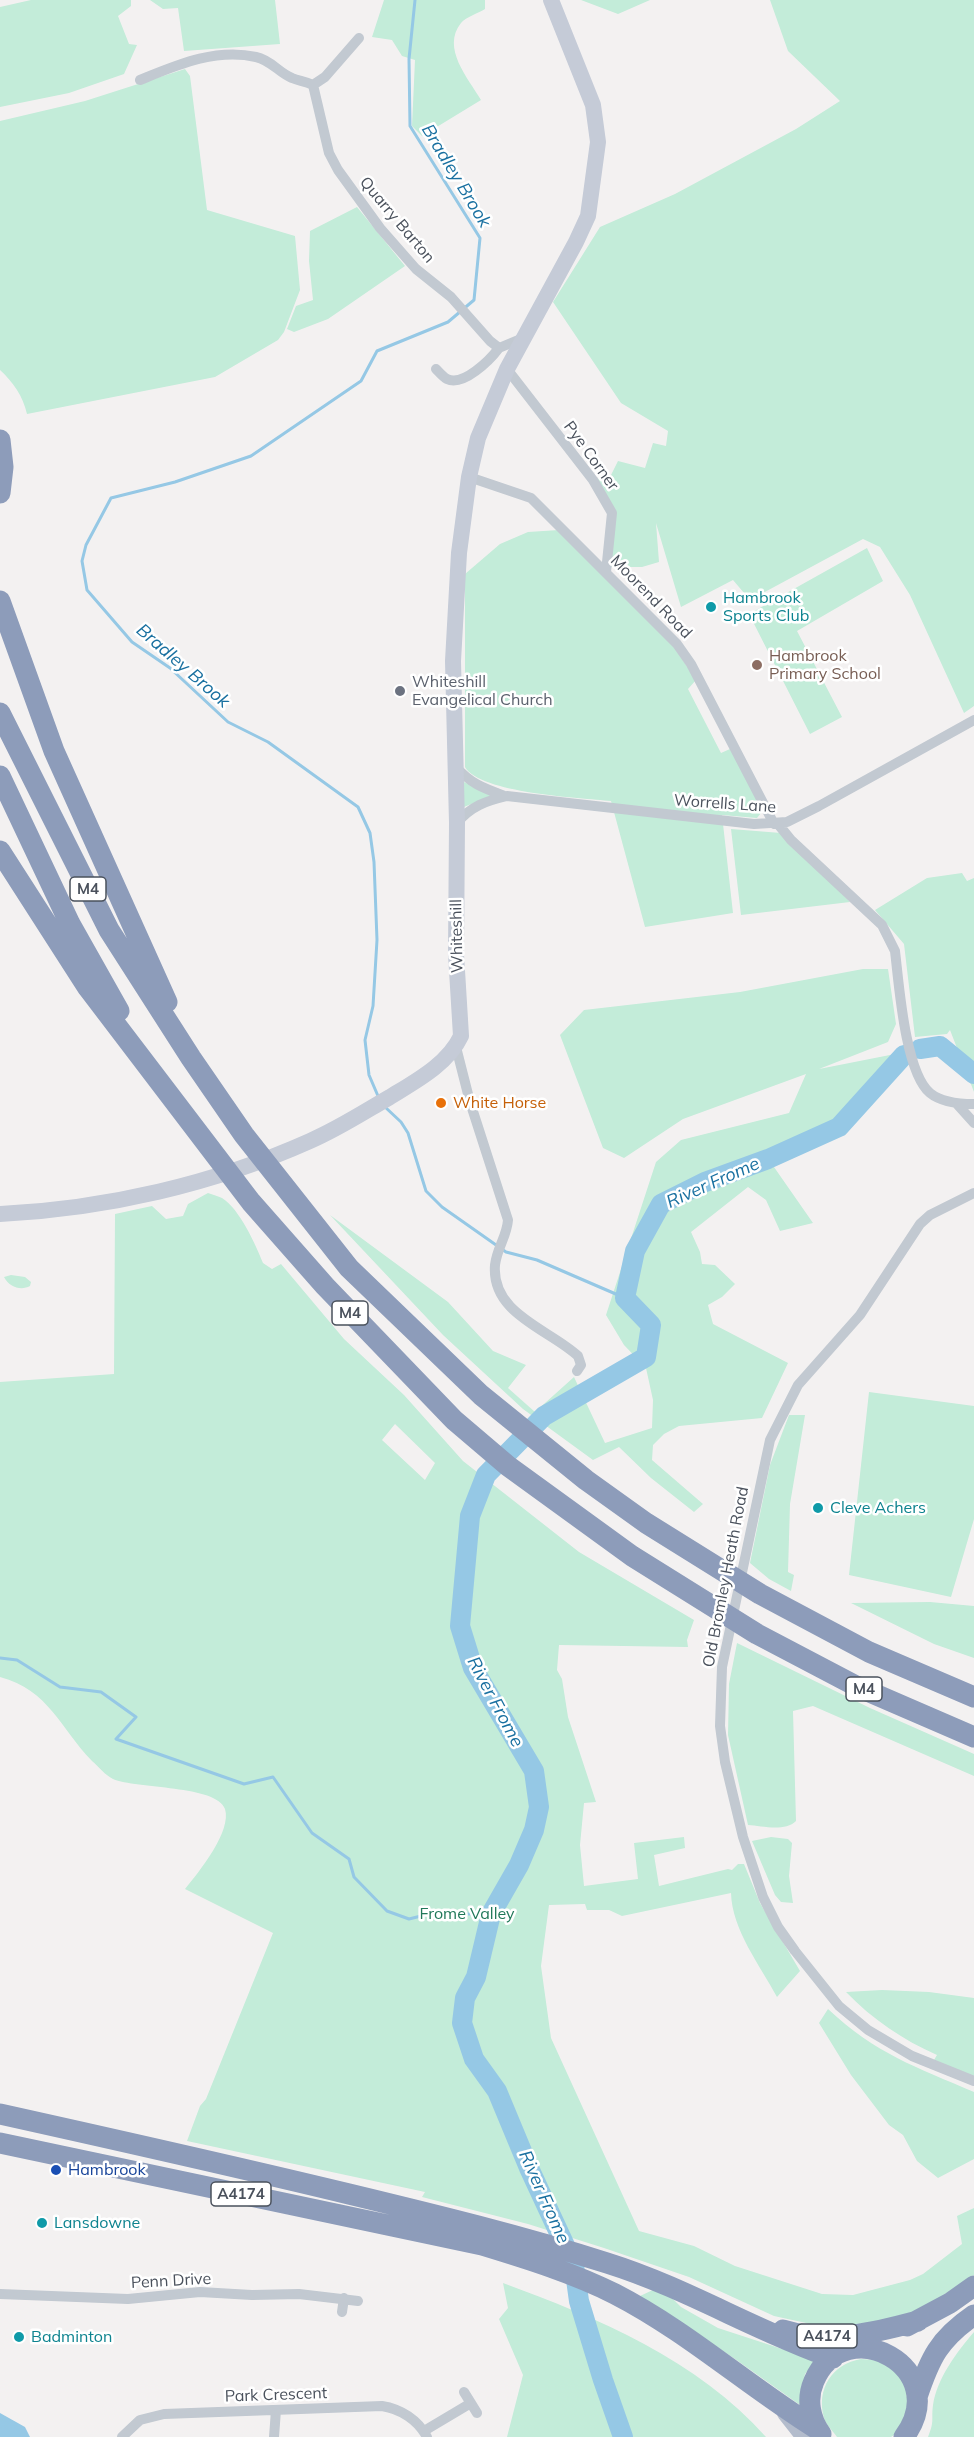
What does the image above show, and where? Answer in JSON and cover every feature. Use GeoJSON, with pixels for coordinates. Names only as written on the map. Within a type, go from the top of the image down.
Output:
{"type":"FeatureCollection","features":[{"type":"Feature","properties":{"kind":"highway"},"geometry":{"type":"LineString","coordinates":[[0,440],[3,467],[0,493]]}},
{"type":"Feature","properties":{"kind":"highway","name":"M4"},"geometry":{"type":"LineString","coordinates":[[0,601],[54,751],[191,1058]]}},
{"type":"Feature","properties":{"kind":"highway","name":"M4"},"geometry":{"type":"LineString","coordinates":[[0,713],[109,930],[191,1058],[244,1135],[349,1268],[481,1395],[586,1480],[646,1523],[760,1594],[869,1652],[974,1697]]}},
{"type":"Feature","properties":{"kind":"highway","name":"M4"},"geometry":{"type":"LineString","coordinates":[[0,776],[70,924],[156,1077]]}},
{"type":"Feature","properties":{"kind":"highway","name":"M4"},"geometry":{"type":"LineString","coordinates":[[0,850],[88,988],[251,1202],[325,1286],[454,1420],[508,1466],[632,1556],[757,1634],[856,1686],[974,1737]]}},
{"type":"Feature","properties":{"kind":"highway","name":"A4174"},"geometry":{"type":"LineString","coordinates":[[0,2114],[187,2155],[470,2223],[609,2264],[666,2284],[737,2316],[785,2341],[832,2358]]}},
{"type":"Feature","properties":{"kind":"highway","name":"A4174"},"geometry":{"type":"LineString","coordinates":[[0,2143],[482,2245],[541,2263],[615,2294],[649,2313],[729,2368],[815,2434]]}},
{"type":"Feature","properties":{"kind":"highway","name":"A4174"},"geometry":{"type":"LineString","coordinates":[[815,2434],[810,2396],[817,2374],[832,2358],[846,2351],[860,2348],[918,2321],[974,2286]]}},
{"type":"Feature","properties":{"kind":"highway"},"geometry":{"type":"LineString","coordinates":[[903,2437],[911,2427],[916,2413],[917,2397],[932,2356],[945,2339],[974,2314]]}},
{"type":"Feature","properties":{"kind":"highway","name":"A4174"},"geometry":{"type":"LineString","coordinates":[[737,2316],[790,2332],[824,2336],[849,2336],[877,2332],[918,2321]]}},
{"type":"Feature","properties":{"kind":"highway","name":"A4174"},"geometry":{"type":"LineString","coordinates":[[860,2348],[872,2349],[894,2357],[910,2375],[917,2397]]}},
{"type":"Feature","properties":{"kind":"main road","name":"Whiteshill"},"geometry":{"type":"LineString","coordinates":[[456,1047],[462,1026],[456,954],[457,823],[453,655],[459,553],[469,477],[478,438],[507,369],[588,216],[598,142],[593,105],[550,0]]}},
{"type":"Feature","properties":{"kind":"main road"},"geometry":{"type":"LineString","coordinates":[[0,1214],[51,1210],[129,1197],[186,1184],[285,1152],[312,1140],[399,1091],[445,1060],[456,1047]]}},
{"type":"Feature","properties":{"kind":"street"},"geometry":{"type":"LineString","coordinates":[[140,80],[194,59],[208,56],[235,56],[256,57],[267,61],[291,78],[303,79],[313,85],[325,77],[359,38]]}},
{"type":"Feature","properties":{"kind":"street","name":"Quarry Barton"},"geometry":{"type":"LineString","coordinates":[[313,85],[329,153],[338,170],[380,228],[416,269],[451,297],[499,348]]}},
{"type":"Feature","properties":{"kind":"street"},"geometry":{"type":"LineString","coordinates":[[436,369],[448,380],[458,380],[480,368],[499,348],[523,339]]}},
{"type":"Feature","properties":{"kind":"street","name":"Pye Corner"},"geometry":{"type":"LineString","coordinates":[[507,369],[593,480],[612,513],[606,572]]}},
{"type":"Feature","properties":{"kind":"street","name":"Moorend Road"},"geometry":{"type":"LineString","coordinates":[[469,477],[531,498],[677,644],[691,664],[776,824],[882,925],[895,951],[907,1044],[924,1087],[938,1098],[956,1103],[974,1104]]}},
{"type":"Feature","properties":{"kind":"street","name":"Worrells Lane"},"geometry":{"type":"LineString","coordinates":[[457,823],[466,811],[484,802],[507,796],[754,824],[776,824],[819,806],[974,720]]}},
{"type":"Feature","properties":{"kind":"street"},"geometry":{"type":"LineString","coordinates":[[455,765],[468,780],[482,788],[507,796]]}},
{"type":"Feature","properties":{"kind":"street"},"geometry":{"type":"LineString","coordinates":[[456,1047],[470,1102],[508,1221],[507,1230],[498,1249],[496,1282],[502,1298],[529,1323],[559,1341],[578,1356],[581,1365],[577,1371]]}},
{"type":"Feature","properties":{"kind":"street"},"geometry":{"type":"LineString","coordinates":[[956,1103],[974,1123]]}},
{"type":"Feature","properties":{"kind":"street","name":"Old Bromley Heath Road"},"geometry":{"type":"LineString","coordinates":[[974,1193],[930,1215],[920,1224],[860,1315],[798,1385],[776,1425],[756,1494],[722,1668],[720,1726],[725,1762],[743,1837],[763,1897],[778,1927],[795,1952],[839,2006],[868,2030],[912,2056],[974,2082]]}},
{"type":"Feature","properties":{"kind":"street","name":"Penn Drive"},"geometry":{"type":"LineString","coordinates":[[0,2294],[128,2299],[200,2292],[252,2295],[298,2294],[358,2301]]}},
{"type":"Feature","properties":{"kind":"street"},"geometry":{"type":"LineString","coordinates":[[342,2312],[344,2298]]}},
{"type":"Feature","properties":{"kind":"street"},"geometry":{"type":"LineString","coordinates":[[464,2392],[477,2414]]}},
{"type":"Feature","properties":{"kind":"street"},"geometry":{"type":"LineString","coordinates":[[425,2434],[471,2403]]}},
{"type":"Feature","properties":{"kind":"street","name":"Park Crescent"},"geometry":{"type":"LineString","coordinates":[[122,2437],[140,2420],[158,2415],[386,2407],[408,2415],[425,2434]]}},
{"type":"Feature","properties":{"kind":"street"},"geometry":{"type":"LineString","coordinates":[[274,2437],[276,2410]]}},
{"type":"Feature","properties":{"kind":"green space"},"geometry":{"type":"Polygon","coordinates":[[[31,0],[131,0],[131,6],[118,16],[129,44],[137,45],[124,74],[69,93],[0,107],[0,7],[31,0]]]}},
{"type":"Feature","properties":{"kind":"green space"},"geometry":{"type":"Polygon","coordinates":[[[150,0],[275,0],[280,44],[184,51],[178,8],[163,9],[150,0]]]}},
{"type":"Feature","properties":{"kind":"green space"},"geometry":{"type":"Polygon","coordinates":[[[384,0],[485,0],[485,9],[461,23],[454,42],[459,63],[481,100],[422,136],[412,126],[415,60],[402,56],[392,40],[372,37],[384,0]]]}},
{"type":"Feature","properties":{"kind":"green space"},"geometry":{"type":"Polygon","coordinates":[[[581,0],[650,0],[618,14],[581,0]]]}},
{"type":"Feature","properties":{"kind":"green space"},"geometry":{"type":"Polygon","coordinates":[[[770,0],[974,0],[974,706],[964,713],[910,595],[880,547],[863,539],[750,600],[733,580],[681,607],[656,523],[659,562],[642,567],[609,567],[612,513],[593,480],[611,475],[618,461],[645,468],[653,443],[666,446],[668,431],[621,403],[553,302],[600,227],[675,194],[796,129],[840,101],[788,51],[770,0]]]}},
{"type":"Feature","properties":{"kind":"green space"},"geometry":{"type":"Polygon","coordinates":[[[185,69],[190,76],[207,210],[295,236],[300,290],[284,332],[278,340],[215,377],[27,414],[17,390],[0,370],[0,121],[85,101],[185,69]]]}},
{"type":"Feature","properties":{"kind":"green space"},"geometry":{"type":"Polygon","coordinates":[[[357,207],[405,266],[328,319],[294,332],[287,329],[296,306],[313,300],[309,261],[310,231],[357,207]]]}},
{"type":"Feature","properties":{"kind":"green space"},"geometry":{"type":"Polygon","coordinates":[[[559,530],[674,647],[696,680],[688,689],[721,753],[730,749],[760,803],[761,813],[757,818],[722,815],[733,913],[645,927],[611,801],[555,796],[510,788],[474,776],[465,767],[465,574],[500,544],[528,532],[559,530]]]}},
{"type":"Feature","properties":{"kind":"green space"},"geometry":{"type":"Polygon","coordinates":[[[867,548],[883,581],[797,631],[842,717],[810,734],[749,614],[867,548]]]}},
{"type":"Feature","properties":{"kind":"green space"},"geometry":{"type":"Polygon","coordinates":[[[464,782],[493,795],[464,807],[464,782]]]}},
{"type":"Feature","properties":{"kind":"green space"},"geometry":{"type":"Polygon","coordinates":[[[731,829],[781,833],[850,902],[741,915],[731,829]]]}},
{"type":"Feature","properties":{"kind":"green space"},"geometry":{"type":"Polygon","coordinates":[[[962,873],[967,881],[974,878],[974,1092],[950,1030],[947,1034],[915,1037],[904,944],[875,910],[927,878],[962,873]]]}},
{"type":"Feature","properties":{"kind":"green space"},"geometry":{"type":"Polygon","coordinates":[[[863,969],[888,969],[896,1024],[888,1042],[819,1069],[895,1054],[831,1128],[767,1157],[813,1223],[780,1231],[766,1200],[748,1187],[691,1232],[700,1252],[702,1264],[715,1265],[735,1284],[722,1297],[708,1305],[713,1324],[788,1363],[762,1418],[679,1426],[664,1434],[653,1445],[652,1460],[703,1504],[694,1512],[651,1478],[619,1447],[593,1460],[523,1409],[443,1335],[330,1215],[448,1302],[493,1351],[526,1365],[508,1388],[535,1412],[574,1377],[605,1443],[652,1428],[653,1400],[646,1368],[624,1345],[606,1315],[656,1162],[681,1140],[789,1113],[806,1074],[683,1119],[624,1158],[603,1148],[560,1035],[584,1010],[740,992],[863,969]]]}},
{"type":"Feature","properties":{"kind":"green space","name":"Frome Valley"},"geometry":{"type":"Polygon","coordinates":[[[208,1193],[222,1198],[235,1210],[263,1263],[272,1269],[281,1264],[344,1339],[404,1395],[463,1461],[579,1552],[694,1620],[687,1640],[688,1647],[559,1645],[557,1670],[562,1679],[568,1717],[596,1802],[584,1803],[580,1845],[584,1886],[638,1879],[634,1843],[684,1837],[685,1848],[654,1855],[659,1886],[728,1869],[732,1870],[738,1864],[744,1864],[760,1903],[800,1971],[777,1997],[742,1934],[736,1920],[731,1893],[622,1916],[609,1910],[587,1910],[585,1904],[549,1905],[541,1966],[551,2038],[639,2231],[694,2246],[735,2266],[822,2294],[853,2295],[910,2280],[923,2274],[962,2244],[957,2216],[974,2208],[974,2275],[922,2309],[875,2323],[820,2326],[774,2316],[689,2277],[604,2248],[528,2224],[422,2197],[425,2192],[187,2141],[273,1933],[185,1889],[213,1851],[224,1828],[225,1809],[219,1801],[192,1792],[113,1779],[92,1761],[52,1712],[31,1691],[0,1677],[0,1382],[114,1374],[115,1214],[152,1206],[166,1219],[183,1216],[188,1204],[208,1193]],[[395,1424],[382,1440],[425,1480],[435,1463],[395,1424]]]}},
{"type":"Feature","properties":{"kind":"green space"},"geometry":{"type":"Polygon","coordinates":[[[11,1275],[25,1277],[31,1282],[30,1286],[19,1288],[12,1286],[4,1277],[11,1275]]]}},
{"type":"Feature","properties":{"kind":"green space"},"geometry":{"type":"Polygon","coordinates":[[[869,1392],[974,1406],[974,1519],[951,1597],[849,1575],[869,1392]]]}},
{"type":"Feature","properties":{"kind":"green space"},"geometry":{"type":"Polygon","coordinates":[[[789,1415],[805,1415],[790,1504],[788,1572],[794,1575],[791,1591],[769,1579],[750,1563],[770,1465],[789,1415]]]}},
{"type":"Feature","properties":{"kind":"green space"},"geometry":{"type":"Polygon","coordinates":[[[930,1602],[974,1606],[974,1658],[934,1644],[851,1603],[930,1602]]]}},
{"type":"Feature","properties":{"kind":"green space"},"geometry":{"type":"Polygon","coordinates":[[[737,1643],[870,1708],[974,1754],[974,1776],[813,1706],[793,1711],[796,1821],[780,1827],[748,1825],[728,1735],[729,1684],[737,1643]]]}},
{"type":"Feature","properties":{"kind":"green space"},"geometry":{"type":"Polygon","coordinates":[[[771,1837],[788,1839],[792,1843],[789,1876],[793,1903],[781,1902],[775,1895],[752,1841],[771,1837]]]}},
{"type":"Feature","properties":{"kind":"green space"},"geometry":{"type":"Polygon","coordinates":[[[882,1990],[929,1992],[974,1998],[974,2078],[934,2060],[937,2055],[888,2028],[846,1992],[882,1990]]]}},
{"type":"Feature","properties":{"kind":"green space"},"geometry":{"type":"Polygon","coordinates":[[[828,2009],[863,2037],[897,2058],[974,2092],[974,2159],[938,2178],[917,2161],[903,2135],[889,2125],[851,2075],[819,2023],[828,2009]]]}},
{"type":"Feature","properties":{"kind":"green space"},"geometry":{"type":"Polygon","coordinates":[[[503,2283],[575,2311],[645,2344],[710,2385],[766,2437],[507,2437],[523,2375],[499,2319],[508,2308],[503,2283]]]}},
{"type":"Feature","properties":{"kind":"green space"},"geometry":{"type":"Polygon","coordinates":[[[655,2289],[668,2294],[681,2307],[718,2328],[816,2360],[805,2374],[800,2405],[640,2296],[655,2289]]]}},
{"type":"Feature","properties":{"kind":"green space"},"geometry":{"type":"Polygon","coordinates":[[[974,2332],[974,2437],[928,2437],[935,2395],[943,2375],[974,2332]]]}},
{"type":"Feature","properties":{"kind":"green space"},"geometry":{"type":"Polygon","coordinates":[[[861,2359],[885,2363],[904,2384],[907,2400],[906,2415],[901,2428],[891,2437],[837,2437],[825,2421],[822,2397],[829,2380],[842,2366],[861,2359]]]}},
{"type":"Feature","properties":{"kind":"water"},"geometry":{"type":"Polygon","coordinates":[[[0,2413],[25,2427],[30,2437],[0,2437],[0,2413]]]}},
{"type":"Feature","properties":{"kind":"waterway","name":"Bradley Brook"},"geometry":{"type":"LineString","coordinates":[[378,1096],[369,1075],[365,1040],[373,1006],[377,940],[374,862],[370,833],[358,807],[268,742],[228,722],[170,668],[132,642],[87,590],[82,561],[86,545],[111,498],[175,482],[251,456],[361,381],[377,351],[448,322],[474,300],[480,238],[410,126],[409,59],[415,0]]}},
{"type":"Feature","properties":{"kind":"waterway","name":"River Frome"},"geometry":{"type":"LineString","coordinates":[[920,1049],[940,1046],[974,1074]]}},
{"type":"Feature","properties":{"kind":"waterway","name":"River Frome"},"geometry":{"type":"LineString","coordinates":[[623,2437],[579,2301],[574,2265],[529,2168],[497,2091],[474,2059],[462,2023],[465,1998],[476,1977],[491,1914],[519,1865],[534,1830],[539,1807],[534,1771],[473,1668],[460,1626],[470,1516],[486,1475],[544,1416],[646,1357],[651,1325],[625,1298],[635,1251],[661,1204],[705,1182],[768,1159],[839,1127],[904,1055]]}},
{"type":"Feature","properties":{"kind":"waterway","name":"Bradley Brook"},"geometry":{"type":"LineString","coordinates":[[385,1107],[401,1122],[408,1133],[426,1191],[442,1207],[506,1252],[537,1260],[625,1298]]}},
{"type":"Feature","properties":{"kind":"waterway"},"geometry":{"type":"LineString","coordinates":[[0,1658],[17,1660],[60,1687],[101,1692],[136,1717],[116,1739],[244,1784],[273,1777],[312,1833],[349,1859],[354,1877],[387,1911],[409,1919],[429,1914],[491,1914]]}},
{"type":"Feature","properties":{"kind":"place","name":"Hambrook Sports Club"},"geometry":{"type":"Point","coordinates":[711,607]}},
{"type":"Feature","properties":{"kind":"place","name":"Hambrook Primary School"},"geometry":{"type":"Point","coordinates":[757,665]}},
{"type":"Feature","properties":{"kind":"place","name":"Whiteshill Evangelical Church"},"geometry":{"type":"Point","coordinates":[400,691]}},
{"type":"Feature","properties":{"kind":"place","name":"White Horse"},"geometry":{"type":"Point","coordinates":[441,1103]}},
{"type":"Feature","properties":{"kind":"place","name":"Cleve Achers"},"geometry":{"type":"Point","coordinates":[818,1508]}},
{"type":"Feature","properties":{"kind":"place","name":"Hambrook"},"geometry":{"type":"Point","coordinates":[56,2170]}},
{"type":"Feature","properties":{"kind":"place","name":"Lansdowne"},"geometry":{"type":"Point","coordinates":[42,2223]}},
{"type":"Feature","properties":{"kind":"place","name":"Badminton"},"geometry":{"type":"Point","coordinates":[19,2337]}}]}
